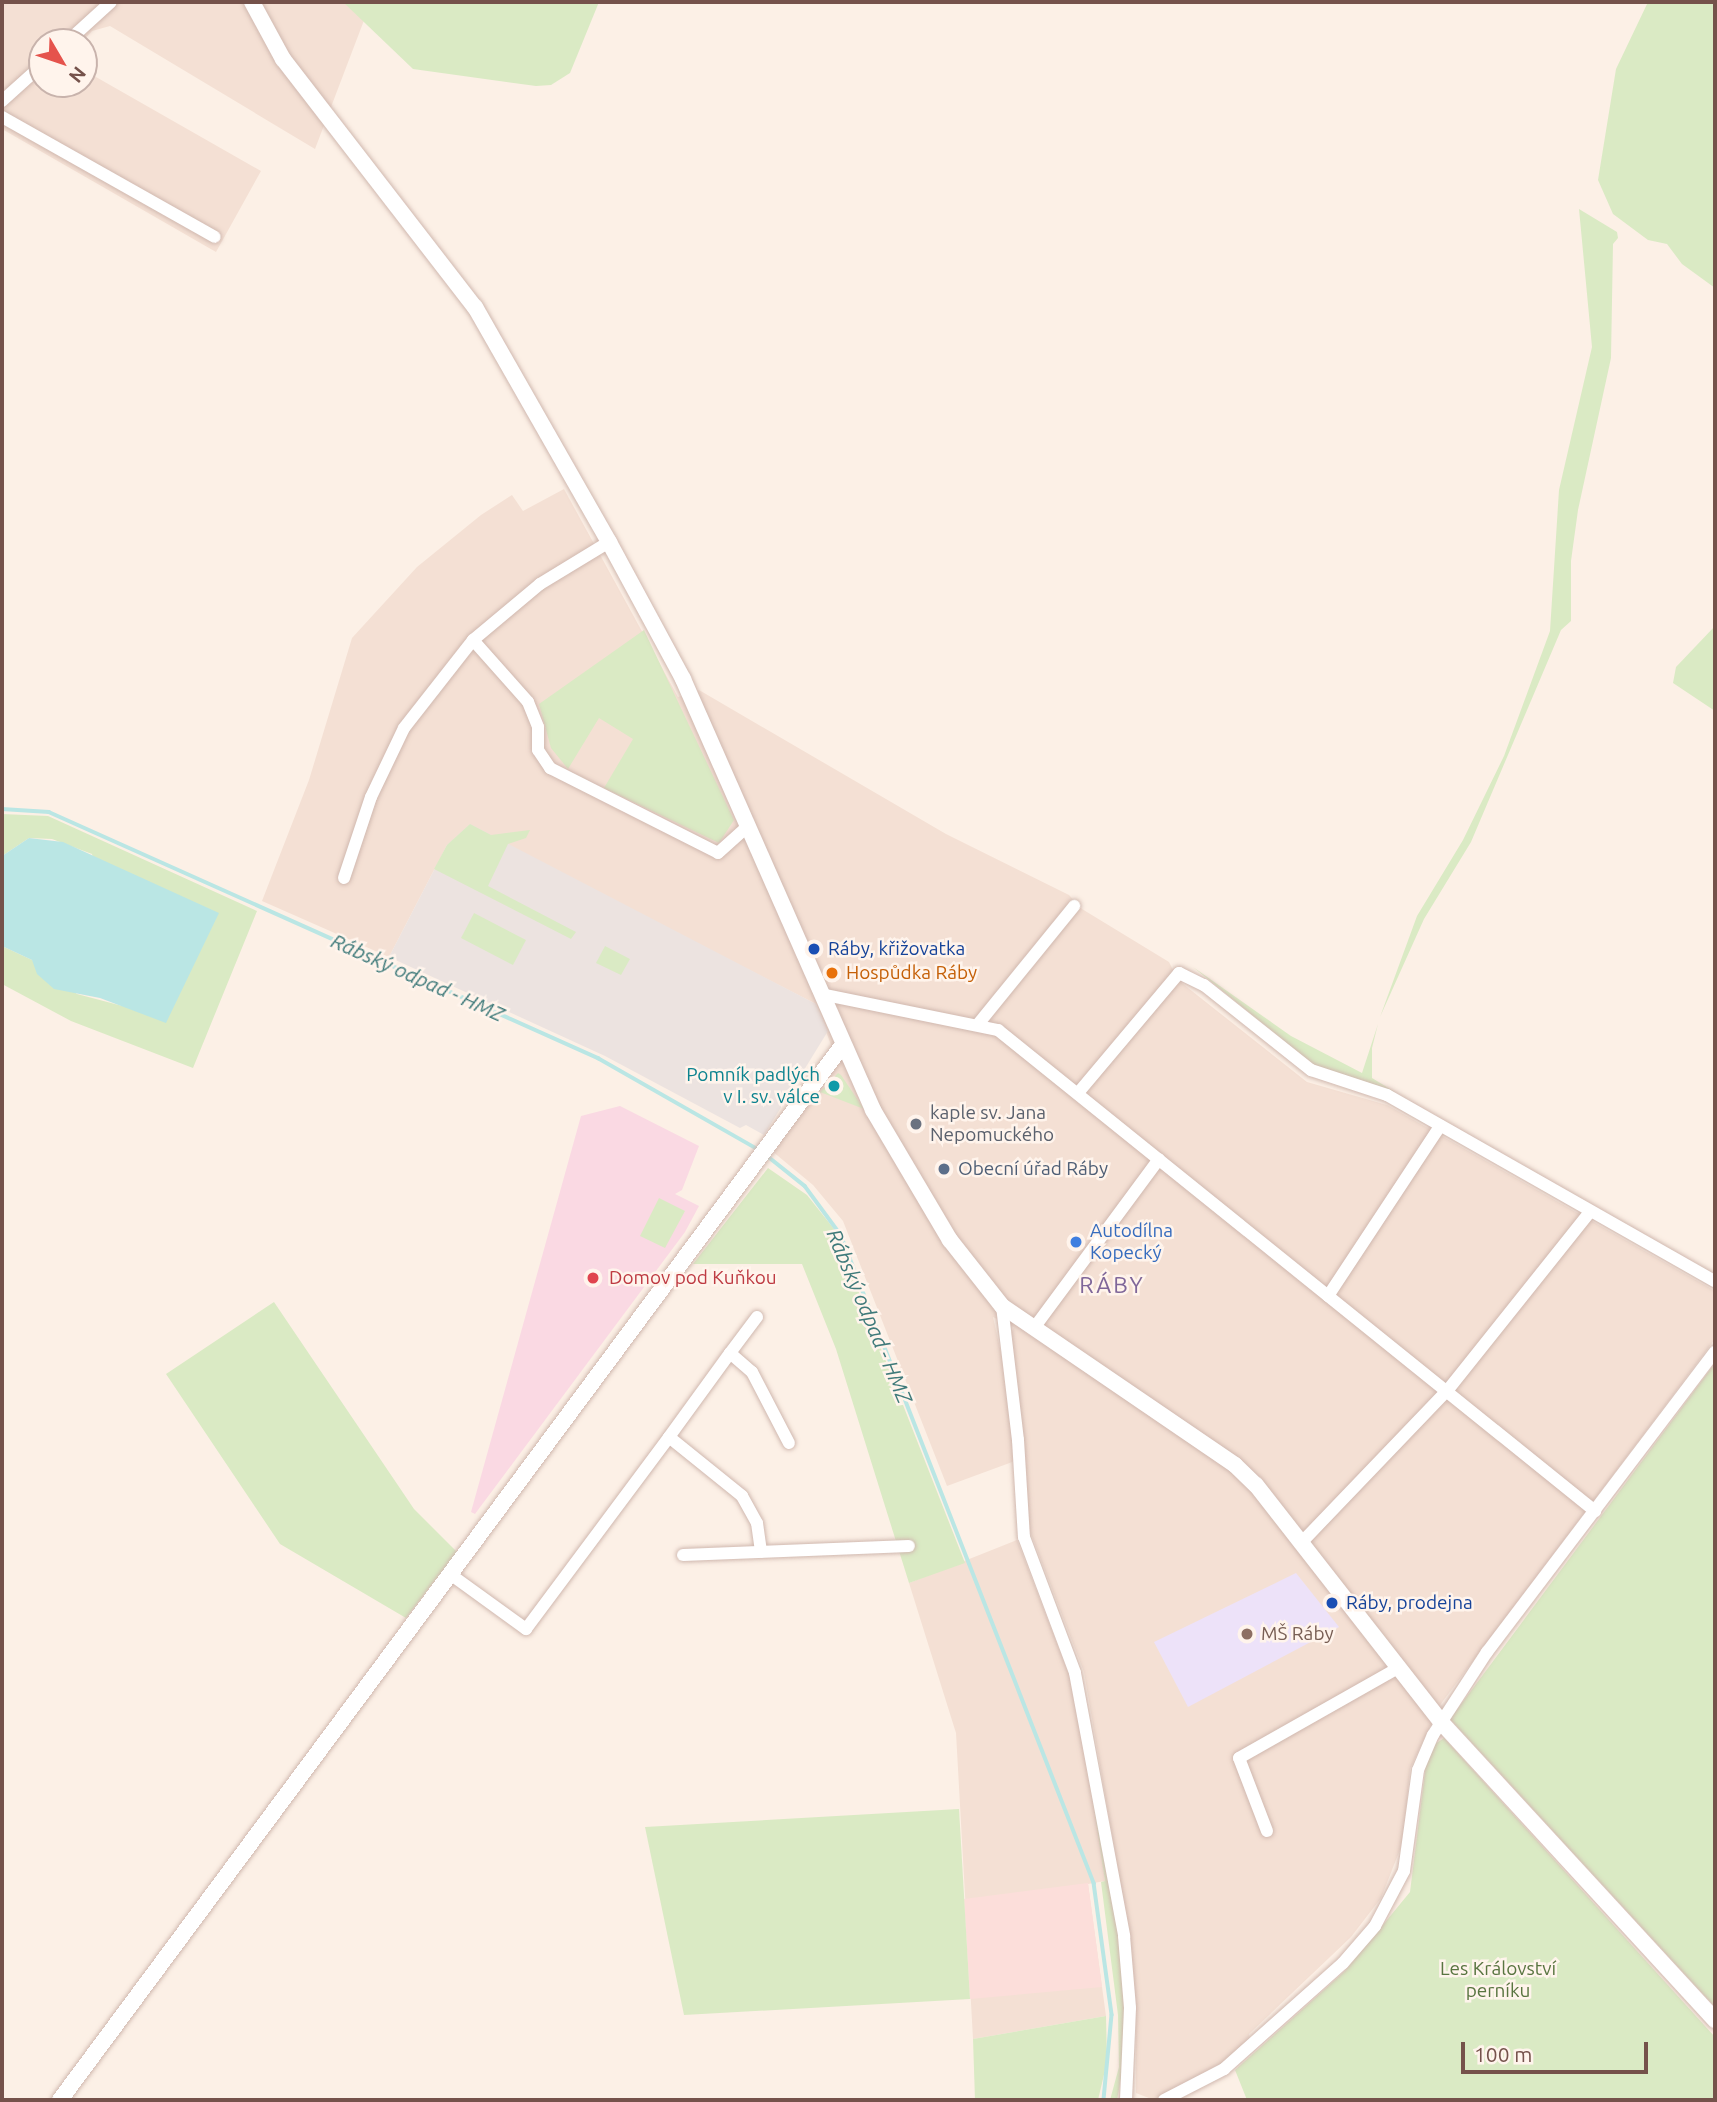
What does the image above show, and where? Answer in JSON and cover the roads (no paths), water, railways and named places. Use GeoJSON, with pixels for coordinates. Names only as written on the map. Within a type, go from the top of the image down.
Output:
{"type":"FeatureCollection","features":[{"type":"Feature","properties":{"kind":"street"},"geometry":{"type":"LineString","coordinates":[[82,28],[111,2]]}},
{"type":"Feature","properties":{"kind":"street"},"geometry":{"type":"LineString","coordinates":[[252,2],[283,59],[475,307],[609,542],[683,679],[842,1046],[873,1110],[950,1240],[1002,1306],[1235,1465],[1301,1543],[1441,1722],[1715,2020]]}},
{"type":"Feature","properties":{"kind":"street"},"geometry":{"type":"LineString","coordinates":[[2,101],[28,78]]}},
{"type":"Feature","properties":{"kind":"street"},"geometry":{"type":"LineString","coordinates":[[2,117],[215,237]]}},
{"type":"Feature","properties":{"kind":"street"},"geometry":{"type":"LineString","coordinates":[[344,878],[371,797],[404,728],[472,640],[540,584],[609,542]]}},
{"type":"Feature","properties":{"kind":"street"},"geometry":{"type":"LineString","coordinates":[[472,640],[528,702],[538,727],[538,750],[550,768],[718,853],[748,826]]}},
{"type":"Feature","properties":{"kind":"street"},"geometry":{"type":"LineString","coordinates":[[979,1023],[1074,906]]}},
{"type":"Feature","properties":{"kind":"street"},"geometry":{"type":"LineString","coordinates":[[1078,1093],[1179,973],[1204,985],[1311,1070],[1387,1095],[1715,1281]]}},
{"type":"Feature","properties":{"kind":"street"},"geometry":{"type":"LineString","coordinates":[[821,994],[979,1023],[998,1030],[1595,1511]]}},
{"type":"Feature","properties":{"kind":"street"},"geometry":{"type":"LineString","coordinates":[[60,2100],[842,1046]]}},
{"type":"Feature","properties":{"kind":"street"},"geometry":{"type":"LineString","coordinates":[[1328,1296],[1440,1126]]}},
{"type":"Feature","properties":{"kind":"street"},"geometry":{"type":"LineString","coordinates":[[1034,1328],[1159,1159]]}},
{"type":"Feature","properties":{"kind":"street"},"geometry":{"type":"LineString","coordinates":[[1301,1543],[1447,1391],[1590,1212]]}},
{"type":"Feature","properties":{"kind":"street"},"geometry":{"type":"LineString","coordinates":[[1002,1306],[1018,1440],[1024,1537],[1075,1673],[1124,1936],[1130,2008],[1126,2100]]}},
{"type":"Feature","properties":{"kind":"street"},"geometry":{"type":"LineString","coordinates":[[450,1574],[526,1629],[757,1317]]}},
{"type":"Feature","properties":{"kind":"street"},"geometry":{"type":"LineString","coordinates":[[1164,2100],[1224,2068],[1343,1964],[1375,1926],[1404,1871],[1418,1770],[1441,1722],[1487,1652],[1715,1352]]}},
{"type":"Feature","properties":{"kind":"street"},"geometry":{"type":"LineString","coordinates":[[730,1353],[752,1372],[789,1443]]}},
{"type":"Feature","properties":{"kind":"street"},"geometry":{"type":"LineString","coordinates":[[669,1437],[742,1496],[757,1523],[761,1552]]}},
{"type":"Feature","properties":{"kind":"street"},"geometry":{"type":"LineString","coordinates":[[683,1555],[909,1546]]}},
{"type":"Feature","properties":{"kind":"street"},"geometry":{"type":"LineString","coordinates":[[1267,1831],[1239,1758],[1398,1668]]}},
{"type":"Feature","properties":{"kind":"water"},"geometry":{"type":"Polygon","coordinates":[[[29,838],[63,842],[219,913],[166,1023],[100,998],[54,989],[37,974],[32,960],[2,946],[2,856],[29,838]]]}},
{"type":"Feature","properties":{"kind":"waterway","name":"Rábský odpad - HMZ"},"geometry":{"type":"LineString","coordinates":[[2,809],[49,812],[598,1058],[759,1150]]}},
{"type":"Feature","properties":{"kind":"waterway","name":"Rábský odpad - HMZ"},"geometry":{"type":"LineString","coordinates":[[765,1154],[805,1186],[841,1235],[1094,1883],[1112,2015],[1104,2100]]}},
{"type":"Feature","properties":{"kind":"place","name":"Ráby, křižovatka"},"geometry":{"type":"Point","coordinates":[814,949]}},
{"type":"Feature","properties":{"kind":"place","name":"Hospůdka Ráby"},"geometry":{"type":"Point","coordinates":[832,973]}},
{"type":"Feature","properties":{"kind":"place","name":"Pomník padlých v I. sv. válce"},"geometry":{"type":"Point","coordinates":[834,1086]}},
{"type":"Feature","properties":{"kind":"place","name":"kaple sv. Jana Nepomuckého"},"geometry":{"type":"Point","coordinates":[916,1124]}},
{"type":"Feature","properties":{"kind":"place","name":"Obecní úřad Ráby"},"geometry":{"type":"Point","coordinates":[944,1169]}},
{"type":"Feature","properties":{"kind":"place","name":"Autodílna Kopecký"},"geometry":{"type":"Point","coordinates":[1076,1242]}},
{"type":"Feature","properties":{"kind":"place","name":"Domov pod Kuňkou"},"geometry":{"type":"Point","coordinates":[593,1278]}},
{"type":"Feature","properties":{"kind":"place","name":"Ráby, prodejna"},"geometry":{"type":"Point","coordinates":[1332,1603]}},
{"type":"Feature","properties":{"kind":"place","name":"MŠ Ráby"},"geometry":{"type":"Point","coordinates":[1247,1634]}},
{"type":"Feature","properties":{"kind":"district","name":"RÁBY"},"geometry":{"type":"Point","coordinates":[1112,1285]}},
{"type":"Feature","properties":{"kind":"park label","name":"Les Království perníku"},"geometry":{"type":"Point","coordinates":[1498,1980]}}]}
